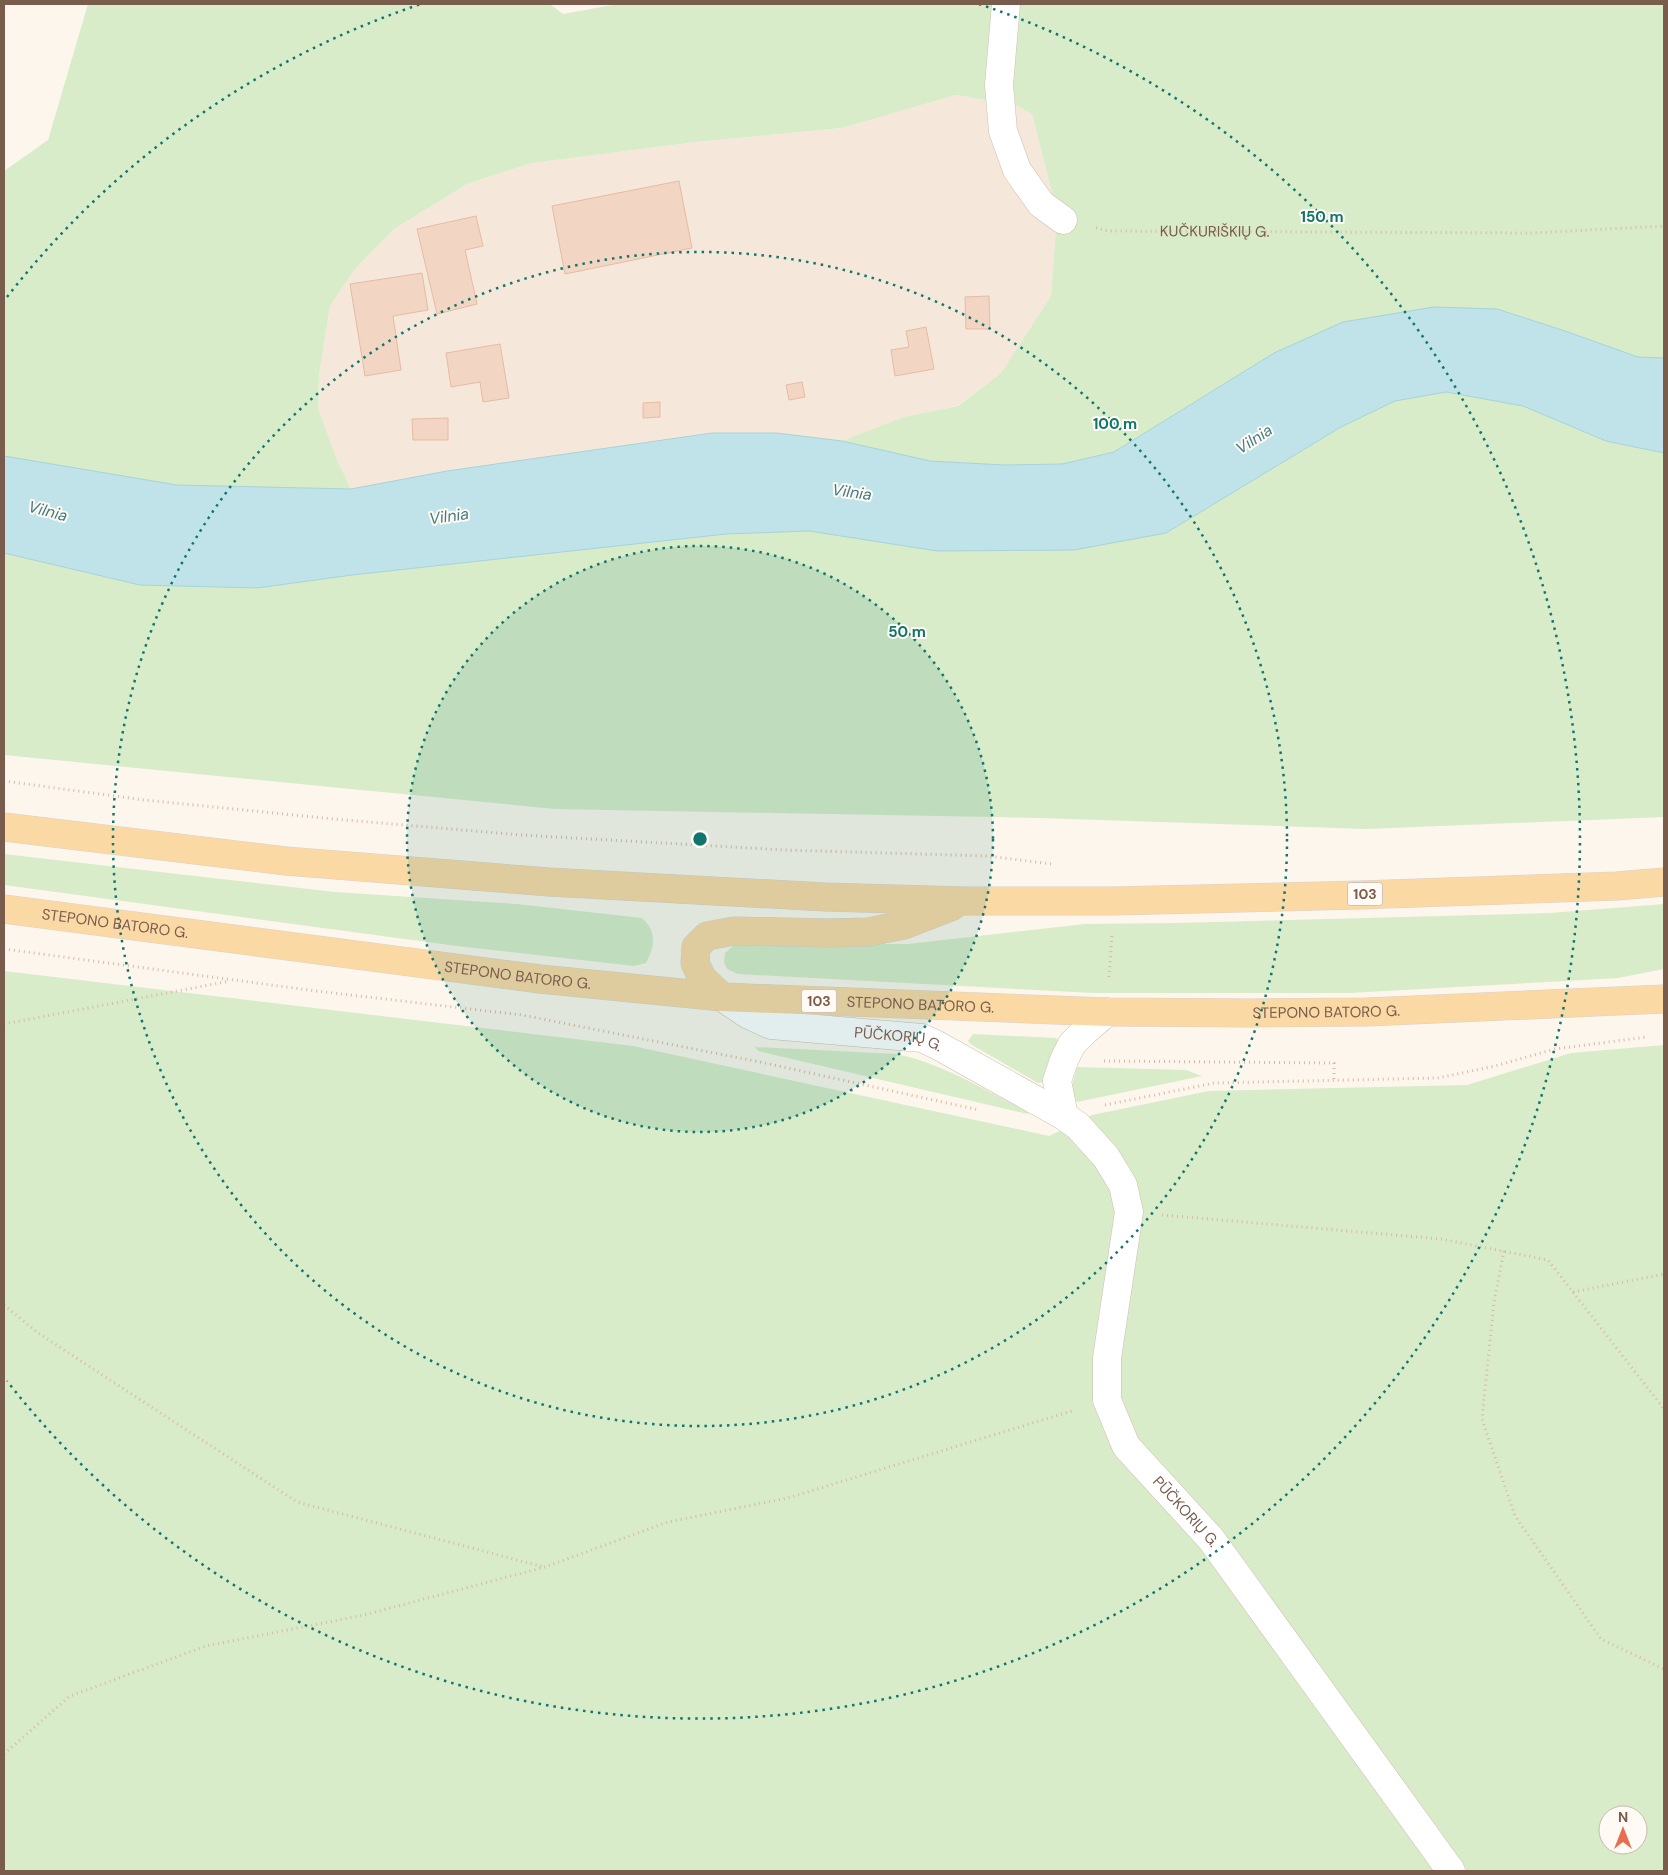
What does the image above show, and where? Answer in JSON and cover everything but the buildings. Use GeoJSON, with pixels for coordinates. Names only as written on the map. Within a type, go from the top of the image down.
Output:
{"type":"FeatureCollection","features":[{"type":"Feature","properties":{"kind":"main road","name":"103"},"geometry":{"type":"LineString","coordinates":[[4,827],[286,861],[427,873],[825,897],[964,901],[1114,901],[1359,895],[1617,886],[1664,882]]}},
{"type":"Feature","properties":{"kind":"main road"},"geometry":{"type":"LineString","coordinates":[[722,997],[702,978],[695,963],[696,947],[707,936],[734,931],[868,932],[904,925],[964,901]]}},
{"type":"Feature","properties":{"kind":"main road","name":"STEPONO BATORO G."},"geometry":{"type":"LineString","coordinates":[[4,909],[540,979],[722,997],[1106,1012],[1367,1012],[1664,999]]}},
{"type":"Feature","properties":{"kind":"street"},"geometry":{"type":"LineString","coordinates":[[1006,4],[999,85],[1003,131],[1017,170],[1041,204],[1063,220]]}},
{"type":"Feature","properties":{"kind":"street","name":"PŪČKORIŲ G."},"geometry":{"type":"LineString","coordinates":[[722,997],[747,1014],[771,1025],[922,1038],[1064,1116],[1078,1126],[1106,1157],[1123,1185],[1129,1212],[1107,1358],[1107,1400],[1126,1446],[1211,1539],[1451,1871]]}},
{"type":"Feature","properties":{"kind":"street"},"geometry":{"type":"LineString","coordinates":[[1064,1116],[1057,1082],[1064,1060],[1072,1044],[1106,1012]]}},
{"type":"Feature","properties":{"kind":"path","name":"KUČKURIŠKIŲ G."},"geometry":{"type":"LineString","coordinates":[[1063,220],[1109,231],[1533,233],[1664,226]]}},
{"type":"Feature","properties":{"kind":"path"},"geometry":{"type":"LineString","coordinates":[[4,781],[153,801],[511,834],[785,850],[988,856],[1056,865]]}},
{"type":"Feature","properties":{"kind":"path"},"geometry":{"type":"LineString","coordinates":[[4,949],[234,980],[522,1015],[760,1062],[986,1111]]}},
{"type":"Feature","properties":{"kind":"path"},"geometry":{"type":"LineString","coordinates":[[4,1024],[234,980]]}},
{"type":"Feature","properties":{"kind":"path"},"geometry":{"type":"LineString","coordinates":[[1064,1116],[1109,1104],[1214,1084],[1438,1078],[1495,1066],[1555,1049],[1654,1036]]}},
{"type":"Feature","properties":{"kind":"path"},"geometry":{"type":"LineString","coordinates":[[1129,1212],[1441,1239],[1548,1260],[1664,1409]]}},
{"type":"Feature","properties":{"kind":"path"},"geometry":{"type":"LineString","coordinates":[[1504,1251],[1494,1302],[1482,1419],[1515,1516],[1601,1638],[1664,1669]]}},
{"type":"Feature","properties":{"kind":"path"},"geometry":{"type":"LineString","coordinates":[[1573,1292],[1664,1274]]}},
{"type":"Feature","properties":{"kind":"path"},"geometry":{"type":"LineString","coordinates":[[4,1305],[38,1333],[297,1502],[545,1567]]}},
{"type":"Feature","properties":{"kind":"path"},"geometry":{"type":"LineString","coordinates":[[4,1754],[70,1696],[206,1646],[364,1615],[545,1567],[668,1522],[788,1498],[1107,1400]]}},
{"type":"Feature","properties":{"kind":"shaded area"},"geometry":{"type":"Polygon","coordinates":[[[956,95],[1015,105],[1032,114],[1057,213],[1051,296],[1001,373],[957,406],[903,417],[842,441],[777,433],[712,433],[447,471],[351,489],[337,460],[318,408],[319,375],[330,306],[355,269],[394,229],[467,184],[532,163],[696,142],[842,128],[956,95]]]}},
{"type":"Feature","properties":{"kind":"green space"},"geometry":{"type":"Polygon","coordinates":[[[88,4],[550,4],[563,14],[618,4],[1664,4],[1664,358],[1638,357],[1565,331],[1274,353],[1114,452],[1062,464],[1005,465],[929,461],[842,441],[903,417],[958,406],[1001,373],[1051,296],[1057,213],[1032,114],[1015,105],[956,95],[842,128],[696,142],[532,163],[467,184],[394,229],[355,269],[330,306],[319,375],[318,408],[337,460],[351,489],[177,485],[4,456],[4,171],[48,140],[88,4]]]}},
{"type":"Feature","properties":{"kind":"green space"},"geometry":{"type":"Polygon","coordinates":[[[1446,392],[1523,406],[1606,441],[1664,453],[1664,817],[1366,829],[1040,818],[555,809],[4,755],[4,553],[140,585],[256,588],[352,575],[726,534],[809,531],[937,551],[1166,533],[1341,427],[1395,401],[1446,392]]]}},
{"type":"Feature","properties":{"kind":"green space"},"geometry":{"type":"Polygon","coordinates":[[[4,854],[335,892],[517,904],[642,918],[650,928],[653,945],[646,963],[634,966],[457,946],[4,885],[4,854]]]}},
{"type":"Feature","properties":{"kind":"green space"},"geometry":{"type":"Polygon","coordinates":[[[1664,904],[1664,969],[1618,978],[1349,993],[1093,993],[738,974],[727,969],[724,962],[725,953],[734,945],[749,944],[908,944],[1085,924],[1550,913],[1664,904]]]}},
{"type":"Feature","properties":{"kind":"green space"},"geometry":{"type":"Polygon","coordinates":[[[4,971],[633,1046],[1049,1136],[1092,1115],[1209,1091],[1467,1085],[1571,1053],[1664,1045],[1664,1871],[4,1871],[4,971]]]}},
{"type":"Feature","properties":{"kind":"green space"},"geometry":{"type":"Polygon","coordinates":[[[973,1034],[1056,1038],[1058,1040],[1043,1082],[1038,1083],[972,1045],[968,1041],[973,1034]]]}},
{"type":"Feature","properties":{"kind":"green space"},"geometry":{"type":"Polygon","coordinates":[[[755,1047],[897,1054],[948,1071],[1028,1112],[1028,1114],[758,1051],[755,1047]]]}},
{"type":"Feature","properties":{"kind":"green space"},"geometry":{"type":"Polygon","coordinates":[[[1077,1067],[1186,1070],[1202,1076],[1077,1102],[1073,1097],[1072,1085],[1077,1067]]]}},
{"type":"Feature","properties":{"kind":"water","name":"Vilnia"},"geometry":{"type":"Polygon","coordinates":[[[1434,307],[1497,309],[1638,357],[1664,358],[1664,453],[1606,441],[1523,406],[1446,392],[1395,401],[1341,427],[1166,533],[1074,550],[937,551],[809,531],[726,534],[352,575],[257,588],[140,585],[4,553],[4,456],[177,485],[351,489],[447,471],[712,433],[777,433],[842,441],[930,461],[1005,465],[1062,464],[1114,452],[1274,353],[1343,322],[1434,307]]]}}]}
